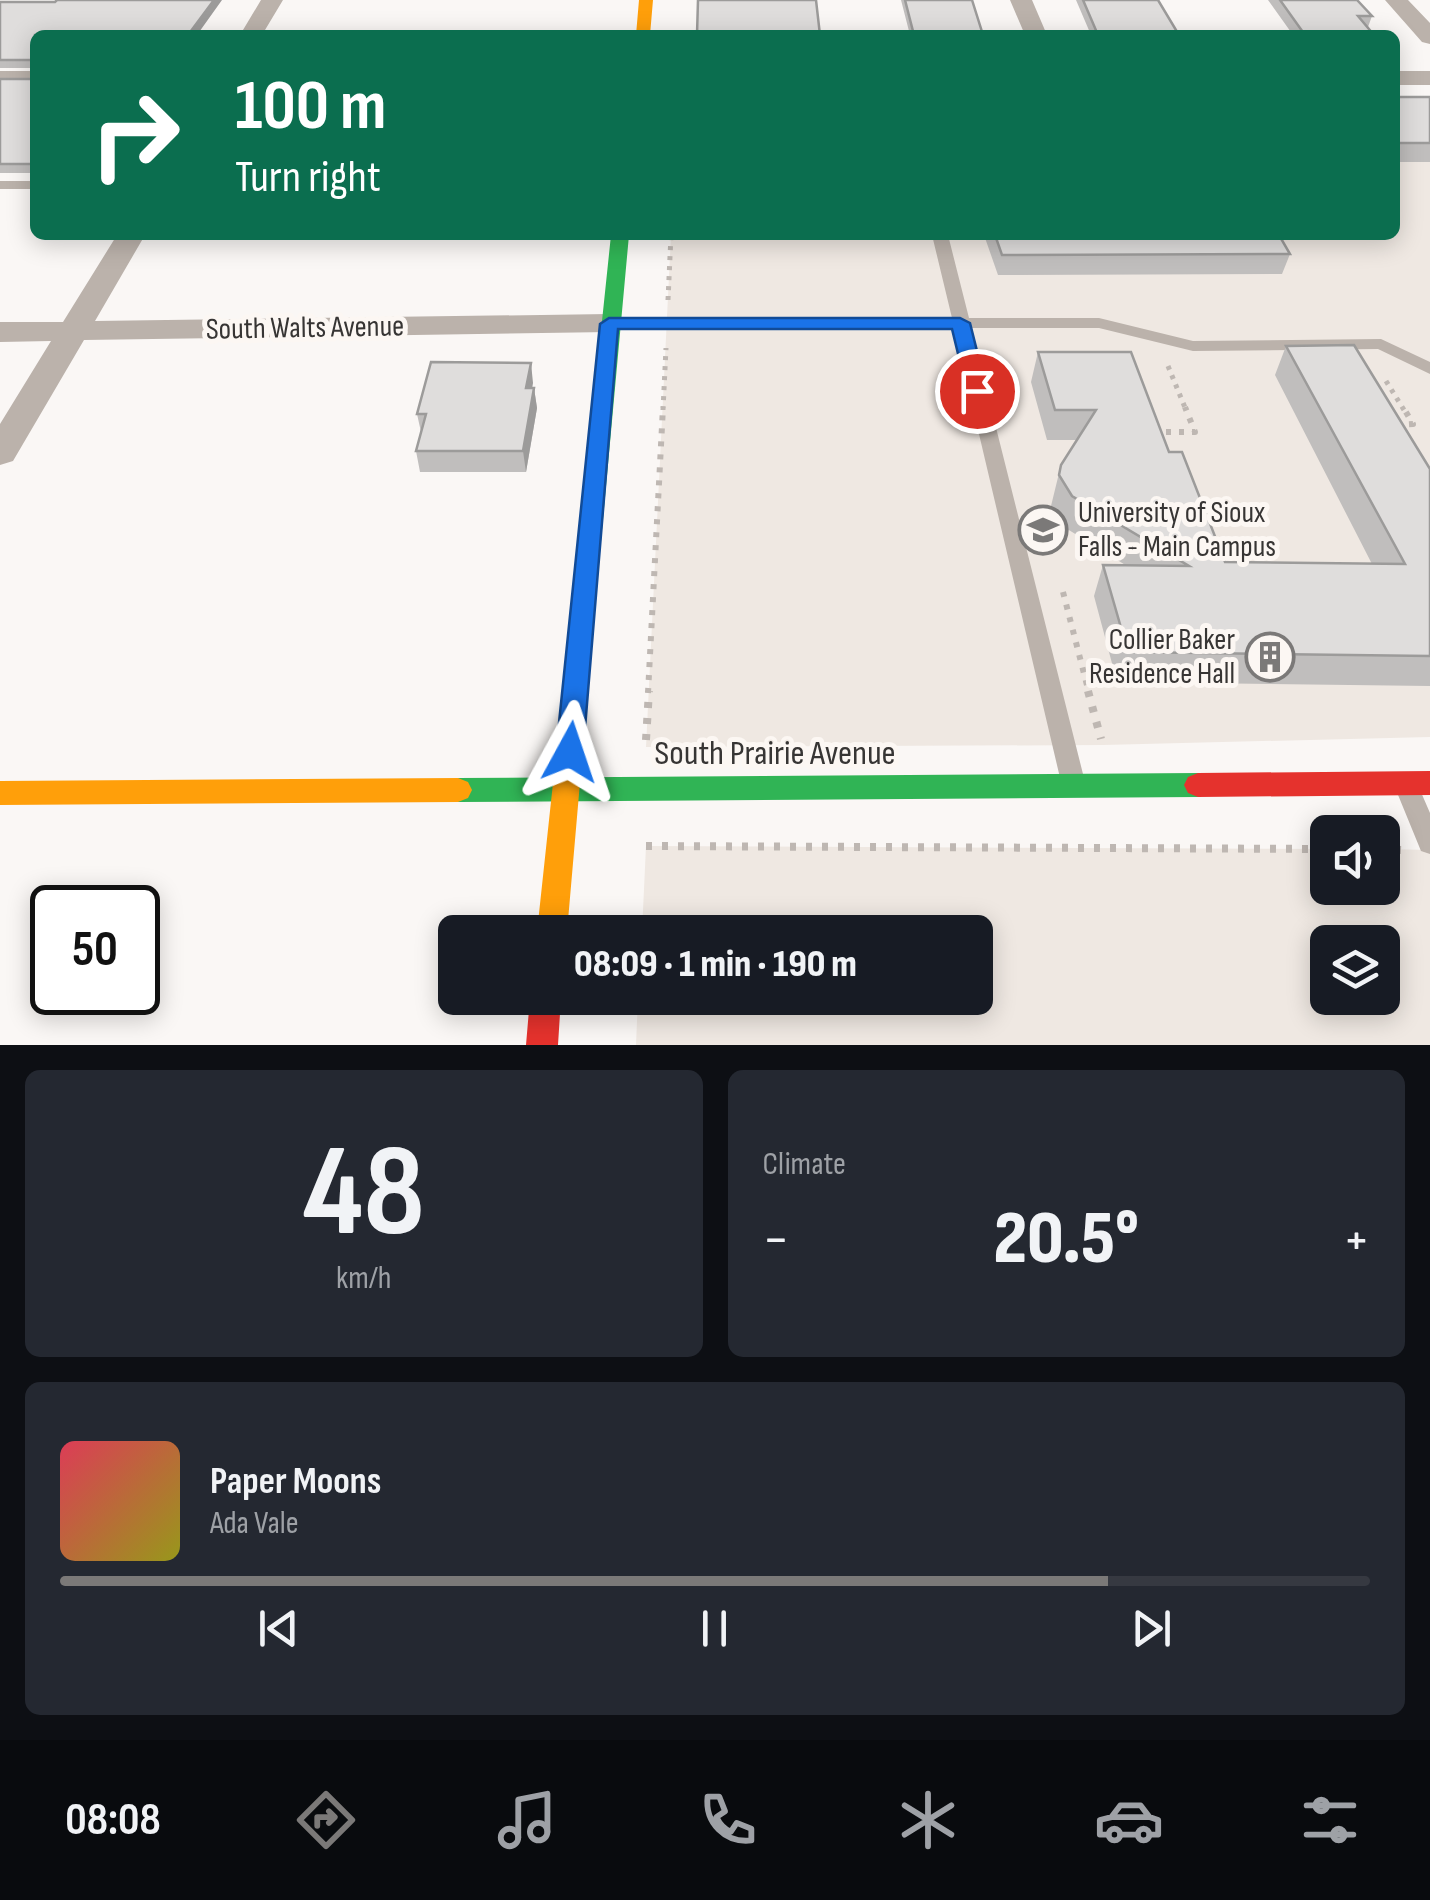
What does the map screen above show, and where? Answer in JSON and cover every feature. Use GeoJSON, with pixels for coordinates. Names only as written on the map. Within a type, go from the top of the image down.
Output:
{"type":"FeatureCollection","features":[{"type":"Feature","properties":{"kind":"street"},"geometry":{"type":"LineString","coordinates":[[254,30],[272,0]]}},
{"type":"Feature","properties":{"kind":"street"},"geometry":{"type":"LineString","coordinates":[[643,30],[646,0]]}},
{"type":"Feature","properties":{"kind":"street"},"geometry":{"type":"LineString","coordinates":[[1021,0],[1034,30]]}},
{"type":"Feature","properties":{"kind":"street"},"geometry":{"type":"LineString","coordinates":[[1396,0],[1430,37]]}},
{"type":"Feature","properties":{"kind":"street"},"geometry":{"type":"LineString","coordinates":[[0,78],[30,78]]}},
{"type":"Feature","properties":{"kind":"street"},"geometry":{"type":"LineString","coordinates":[[1400,78],[1430,78]]}},
{"type":"Feature","properties":{"kind":"street"},"geometry":{"type":"LineString","coordinates":[[0,453],[128,240]]}},
{"type":"Feature","properties":{"kind":"street"},"geometry":{"type":"LineString","coordinates":[[554,915],[619,240]]}},
{"type":"Feature","properties":{"kind":"street","name":"South Walts Avenue"},"geometry":{"type":"LineString","coordinates":[[0,332],[609,324]]}},
{"type":"Feature","properties":{"kind":"street","name":"South Prairie Avenue"},"geometry":{"type":"LineString","coordinates":[[0,793],[1418,783]]}},
{"type":"Feature","properties":{"kind":"street"},"geometry":{"type":"LineString","coordinates":[[542,1045],[545,1015]]}},
{"type":"Feature","properties":{"kind":"lane"},"geometry":{"type":"LineString","coordinates":[[0,185],[30,185]]}},
{"type":"Feature","properties":{"kind":"lane"},"geometry":{"type":"LineString","coordinates":[[941,240],[1074,786]]}},
{"type":"Feature","properties":{"kind":"lane"},"geometry":{"type":"LineString","coordinates":[[609,324],[1099,323],[1193,346],[1381,344],[1430,369]]}},
{"type":"Feature","properties":{"kind":"lane"},"geometry":{"type":"LineString","coordinates":[[1418,783],[1430,843]]}},
{"type":"Feature","properties":{"kind":"path"},"geometry":{"type":"LineString","coordinates":[[646,747],[671,240]]}},
{"type":"Feature","properties":{"kind":"path"},"geometry":{"type":"LineString","coordinates":[[1140,432],[1195,432],[1166,360]]}},
{"type":"Feature","properties":{"kind":"path"},"geometry":{"type":"LineString","coordinates":[[1380,425],[1413,424],[1386,380]]}},
{"type":"Feature","properties":{"kind":"path"},"geometry":{"type":"LineString","coordinates":[[646,846],[1310,849]]}},
{"type":"Feature","properties":{"kind":"shaded area","name":"University of Sioux Falls - Main Campus"},"geometry":{"type":"Polygon","coordinates":[[[1400,96],[1430,96],[1430,737],[1103,745],[646,747],[671,240],[1400,240],[1400,96]]]}},
{"type":"Feature","properties":{"kind":"shaded area"},"geometry":{"type":"Polygon","coordinates":[[[646,846],[1310,849],[1310,905],[1400,905],[1400,849],[1430,850],[1430,1045],[636,1045],[637,1015],[993,1015],[993,915],[643,915],[646,846]]]}},
{"type":"Feature","properties":{"kind":"building"},"geometry":{"type":"Polygon","coordinates":[[[214,0],[192,30],[30,30],[30,60],[0,60],[0,2],[214,0]]]}},
{"type":"Feature","properties":{"kind":"building"},"geometry":{"type":"Polygon","coordinates":[[[698,0],[816,0],[819,30],[697,30],[698,0]]]}},
{"type":"Feature","properties":{"kind":"building"},"geometry":{"type":"Polygon","coordinates":[[[905,0],[972,0],[981,30],[913,30],[905,0]]]}},
{"type":"Feature","properties":{"kind":"building"},"geometry":{"type":"Polygon","coordinates":[[[1083,0],[1158,0],[1176,30],[1096,30],[1083,0]]]}},
{"type":"Feature","properties":{"kind":"building"},"geometry":{"type":"Polygon","coordinates":[[[1280,0],[1357,0],[1372,16],[1358,16],[1370,30],[1301,30],[1280,0]]]}},
{"type":"Feature","properties":{"kind":"building"},"geometry":{"type":"Polygon","coordinates":[[[0,79],[30,79],[30,164],[0,164],[0,79]]]}},
{"type":"Feature","properties":{"kind":"building"},"geometry":{"type":"Polygon","coordinates":[[[1400,97],[1430,97],[1430,143],[1400,143],[1400,97]]]}},
{"type":"Feature","properties":{"kind":"building"},"geometry":{"type":"Polygon","coordinates":[[[997,240],[1282,240],[1290,254],[1002,255],[997,240]]]}},
{"type":"Feature","properties":{"kind":"building"},"geometry":{"type":"Polygon","coordinates":[[[1354,345],[1430,469],[1430,656],[1128,652],[1103,565],[1189,566],[1072,496],[1059,475],[1061,465],[1096,410],[1055,410],[1038,352],[1131,352],[1169,452],[1182,452],[1225,562],[1405,564],[1286,346],[1354,345]]]}},
{"type":"Feature","properties":{"kind":"building"},"geometry":{"type":"Polygon","coordinates":[[[431,362],[531,363],[526,388],[534,388],[523,451],[416,451],[426,414],[417,414],[431,362]]]}},
{"type":"Feature","properties":{"kind":"traffic: fast"},"geometry":{"type":"LineString","coordinates":[[590,541],[620,240]]}},
{"type":"Feature","properties":{"kind":"traffic: fast"},"geometry":{"type":"LineString","coordinates":[[458,790],[1198,785]]}},
{"type":"Feature","properties":{"kind":"traffic: slow"},"geometry":{"type":"LineString","coordinates":[[643,30],[646,0]]}},
{"type":"Feature","properties":{"kind":"traffic: slow"},"geometry":{"type":"LineString","coordinates":[[554,915],[590,541]]}},
{"type":"Feature","properties":{"kind":"traffic: slow"},"geometry":{"type":"LineString","coordinates":[[0,793],[458,790]]}},
{"type":"Feature","properties":{"kind":"traffic: jam"},"geometry":{"type":"LineString","coordinates":[[1198,785],[1430,783]]}},
{"type":"Feature","properties":{"kind":"traffic: jam"},"geometry":{"type":"LineString","coordinates":[[542,1045],[545,1015]]}},
{"type":"Feature","properties":{"kind":"place","name":"University of Sioux Falls - Main Campus"},"geometry":{"type":"Point","coordinates":[1043,530]}},
{"type":"Feature","properties":{"kind":"place","name":"Collier Baker Residence Hall"},"geometry":{"type":"Point","coordinates":[1270,657]}},
{"type":"Feature","properties":{"kind":"route"},"geometry":{"type":"LineString","coordinates":[[570,752],[609,324],[960,323],[977,391]]}}]}
